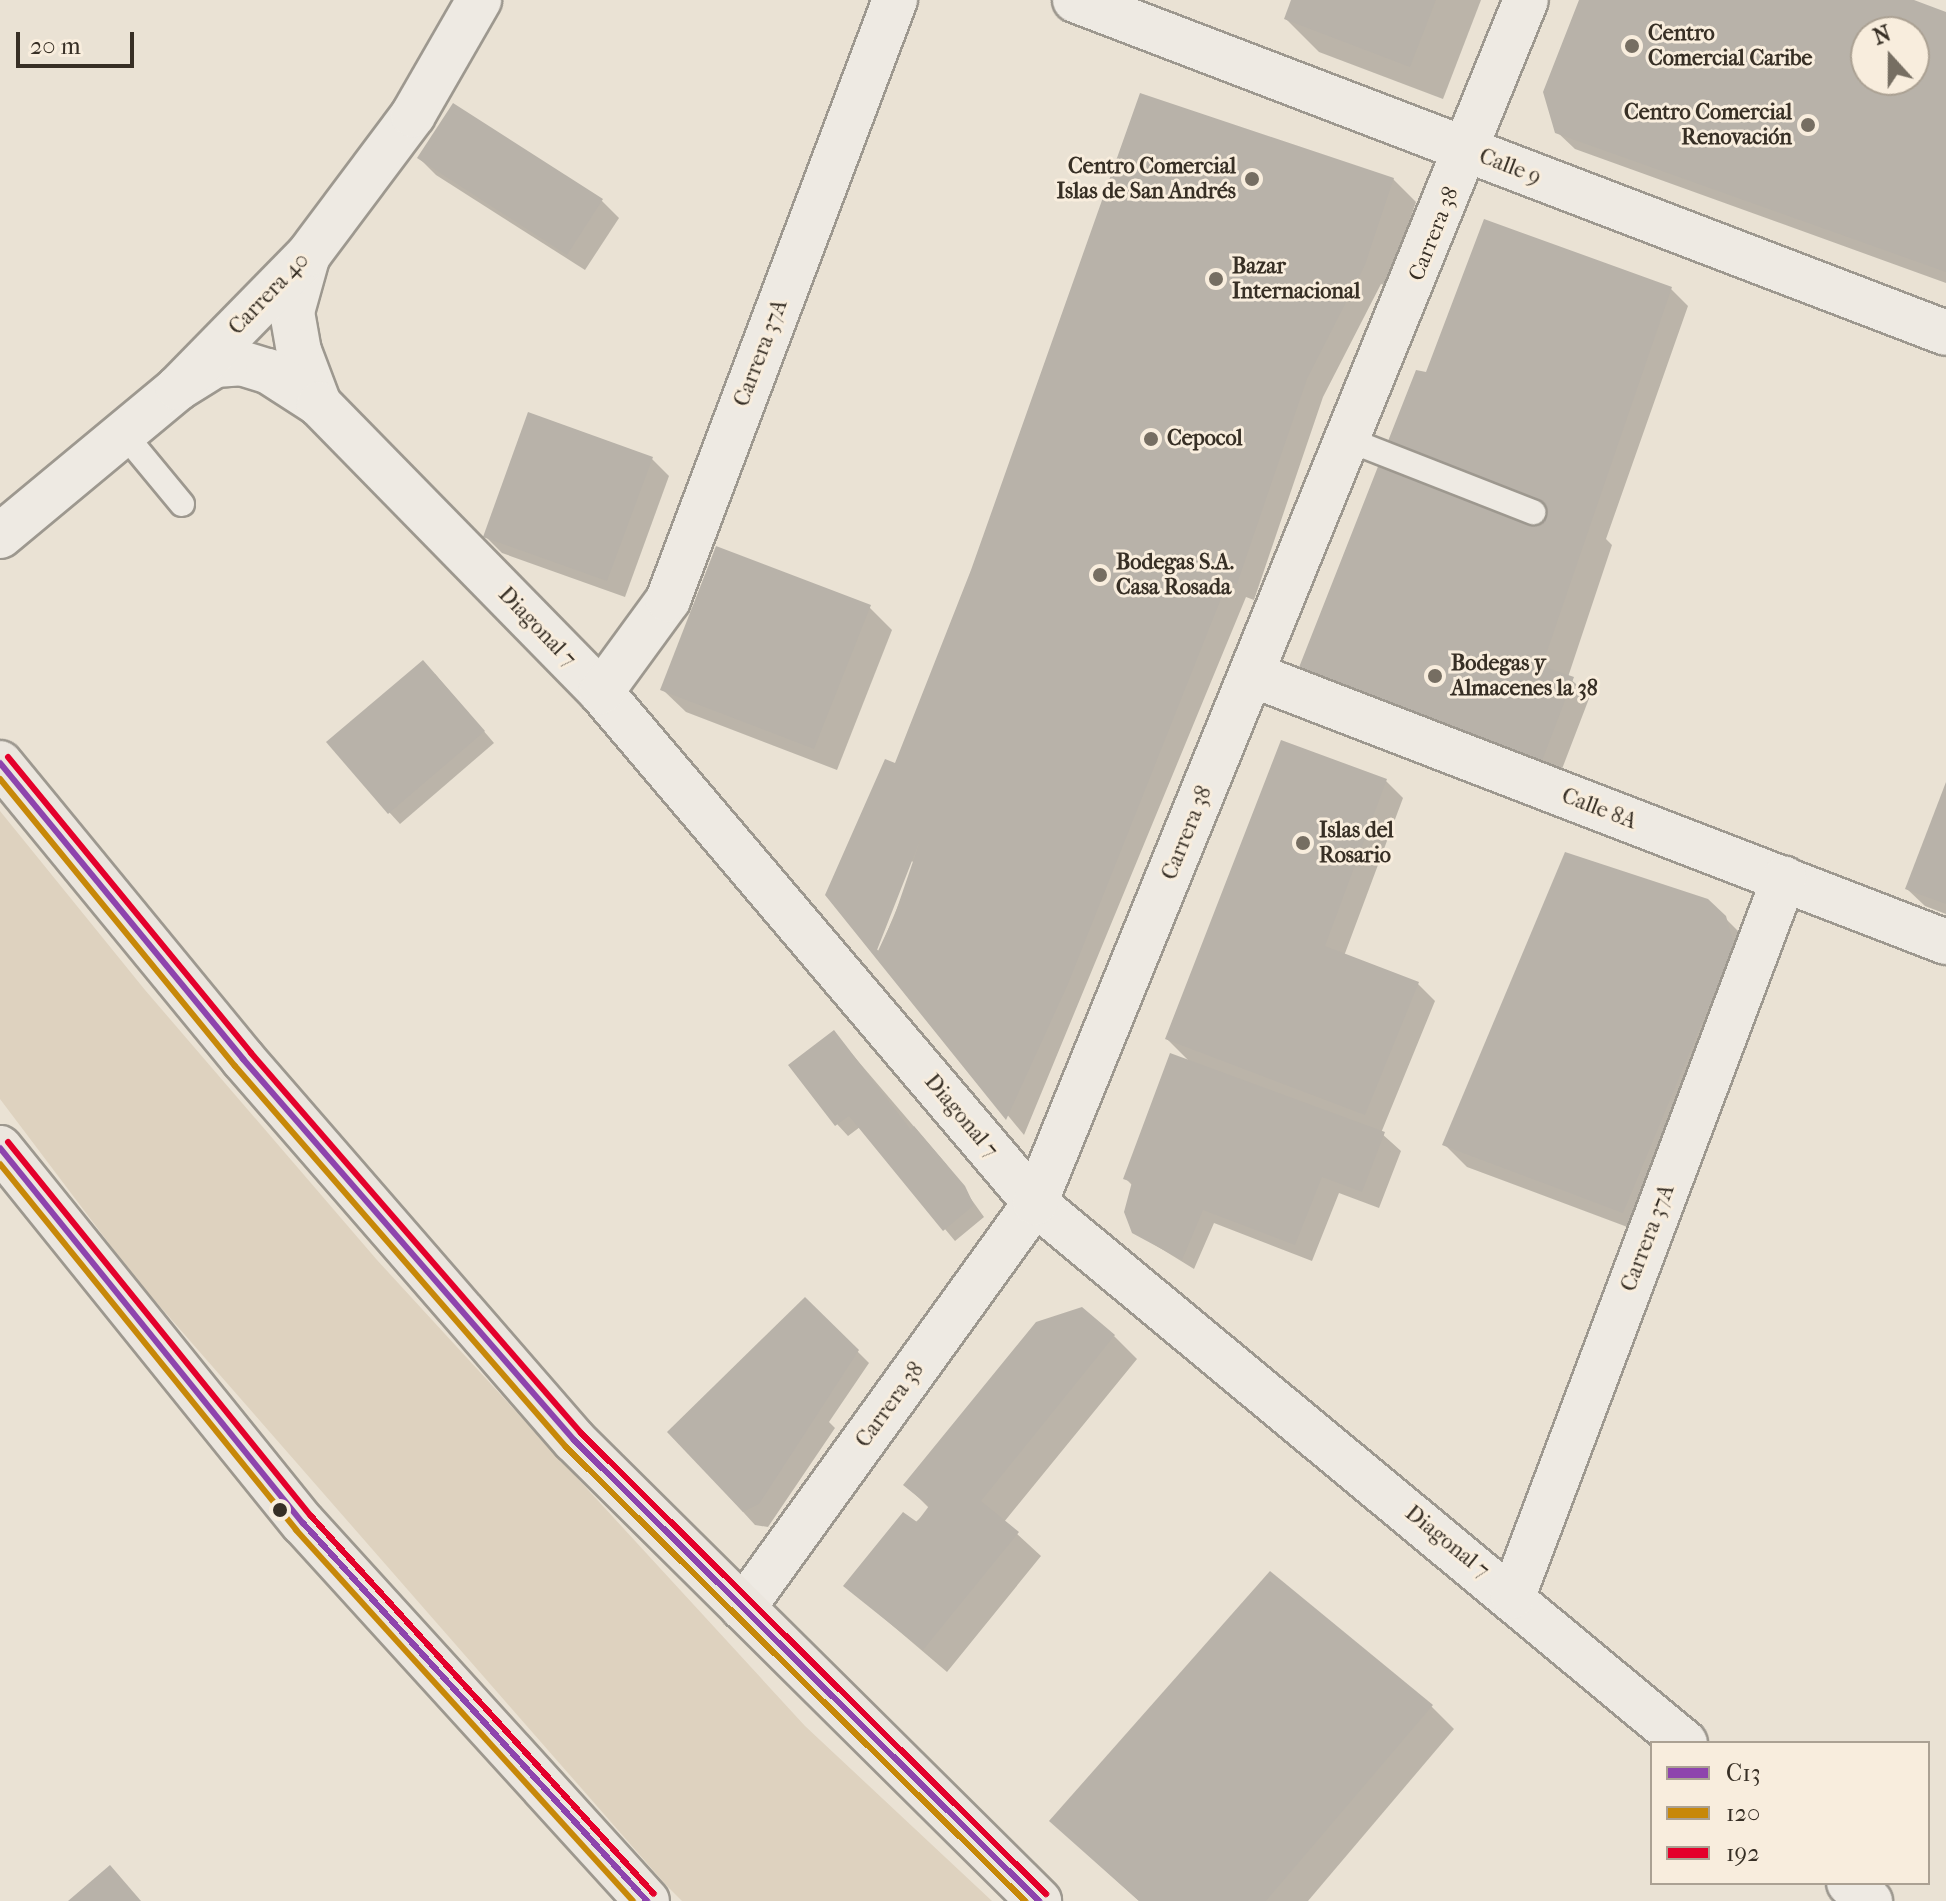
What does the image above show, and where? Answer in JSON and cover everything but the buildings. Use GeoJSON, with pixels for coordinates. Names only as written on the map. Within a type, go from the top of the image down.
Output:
{"type":"FeatureCollection","features":[{"type":"Feature","properties":{"kind":"main road"},"geometry":{"type":"LineString","coordinates":[[0,763],[106,895],[574,1440],[1039,1901]]}},
{"type":"Feature","properties":{"kind":"main road"},"geometry":{"type":"LineString","coordinates":[[0,1148],[303,1523],[647,1901]]}},
{"type":"Feature","properties":{"kind":"street","name":"Carrera 40"},"geometry":{"type":"LineString","coordinates":[[0,536],[178,388],[309,254],[413,115],[479,0]]}},
{"type":"Feature","properties":{"kind":"street","name":"Carrera 37A"},"geometry":{"type":"LineString","coordinates":[[601,692],[668,600],[895,0]]}},
{"type":"Feature","properties":{"kind":"street","name":"Calle 9"},"geometry":{"type":"LineString","coordinates":[[1075,0],[1946,333]]}},
{"type":"Feature","properties":{"kind":"street","name":"Carrera 38"},"geometry":{"type":"LineString","coordinates":[[743,1608],[1035,1203],[1468,151],[1526,0]]}},
{"type":"Feature","properties":{"kind":"street","name":"Diagonal 7"},"geometry":{"type":"LineString","coordinates":[[309,254],[292,312],[299,351],[319,404]]}},
{"type":"Feature","properties":{"kind":"street","name":"Diagonal 7"},"geometry":{"type":"LineString","coordinates":[[178,388],[215,365],[241,363],[268,371],[319,404],[601,692],[1035,1203],[1513,1596],[1683,1741]]}},
{"type":"Feature","properties":{"kind":"street","name":"Calle 8A"},"geometry":{"type":"LineString","coordinates":[[1253,675],[1946,942]]}},
{"type":"Feature","properties":{"kind":"street","name":"Carrera 37A"},"geometry":{"type":"LineString","coordinates":[[1513,1596],[1784,879]]}},
{"type":"Feature","properties":{"kind":"street"},"geometry":{"type":"LineString","coordinates":[[1851,1885],[1870,1901]]}},
{"type":"Feature","properties":{"kind":"lane"},"geometry":{"type":"LineString","coordinates":[[124,434],[182,504]]}},
{"type":"Feature","properties":{"kind":"lane"},"geometry":{"type":"LineString","coordinates":[[1349,440],[1533,512]]}},
{"type":"Feature","properties":{"kind":"shaded area"},"geometry":{"type":"Polygon","coordinates":[[[0,811],[145,990],[377,1260],[805,1726],[992,1901],[682,1901],[666,1885],[135,1278],[0,1099],[0,811]]]}},
{"type":"Feature","properties":{"kind":"transit line","name":"192"},"geometry":{"type":"LineString","coordinates":[[8,757],[251,1053],[581,1433],[1046,1894]]}},
{"type":"Feature","properties":{"kind":"transit line","name":"C13"},"geometry":{"type":"LineString","coordinates":[[0,763],[243,1059],[574,1440],[1039,1901]]}},
{"type":"Feature","properties":{"kind":"transit line","name":"120"},"geometry":{"type":"LineString","coordinates":[[0,779],[235,1066],[566,1447],[1025,1901]]}},
{"type":"Feature","properties":{"kind":"transit line","name":"192"},"geometry":{"type":"LineString","coordinates":[[8,1142],[311,1516],[654,1894]]}},
{"type":"Feature","properties":{"kind":"transit line","name":"C13"},"geometry":{"type":"LineString","coordinates":[[0,1148],[303,1523],[647,1901]]}},
{"type":"Feature","properties":{"kind":"transit line","name":"120"},"geometry":{"type":"LineString","coordinates":[[0,1164],[296,1530],[633,1901]]}},
{"type":"Feature","properties":{"kind":"place","name":"Centro Comercial Caribe"},"geometry":{"type":"Point","coordinates":[1632,46]}},
{"type":"Feature","properties":{"kind":"place","name":"Centro Comercial Renovación"},"geometry":{"type":"Point","coordinates":[1808,125]}},
{"type":"Feature","properties":{"kind":"place","name":"Centro Comercial Islas de San Andrés"},"geometry":{"type":"Point","coordinates":[1252,179]}},
{"type":"Feature","properties":{"kind":"place","name":"Bazar Internacional"},"geometry":{"type":"Point","coordinates":[1216,279]}},
{"type":"Feature","properties":{"kind":"place","name":"Cepocol"},"geometry":{"type":"Point","coordinates":[1151,439]}},
{"type":"Feature","properties":{"kind":"place","name":"Bodegas S.A. Casa Rosada"},"geometry":{"type":"Point","coordinates":[1100,575]}},
{"type":"Feature","properties":{"kind":"place","name":"Bodegas y Almacenes la 38"},"geometry":{"type":"Point","coordinates":[1435,676]}},
{"type":"Feature","properties":{"kind":"place","name":"Islas del Rosario"},"geometry":{"type":"Point","coordinates":[1303,843]}}]}
